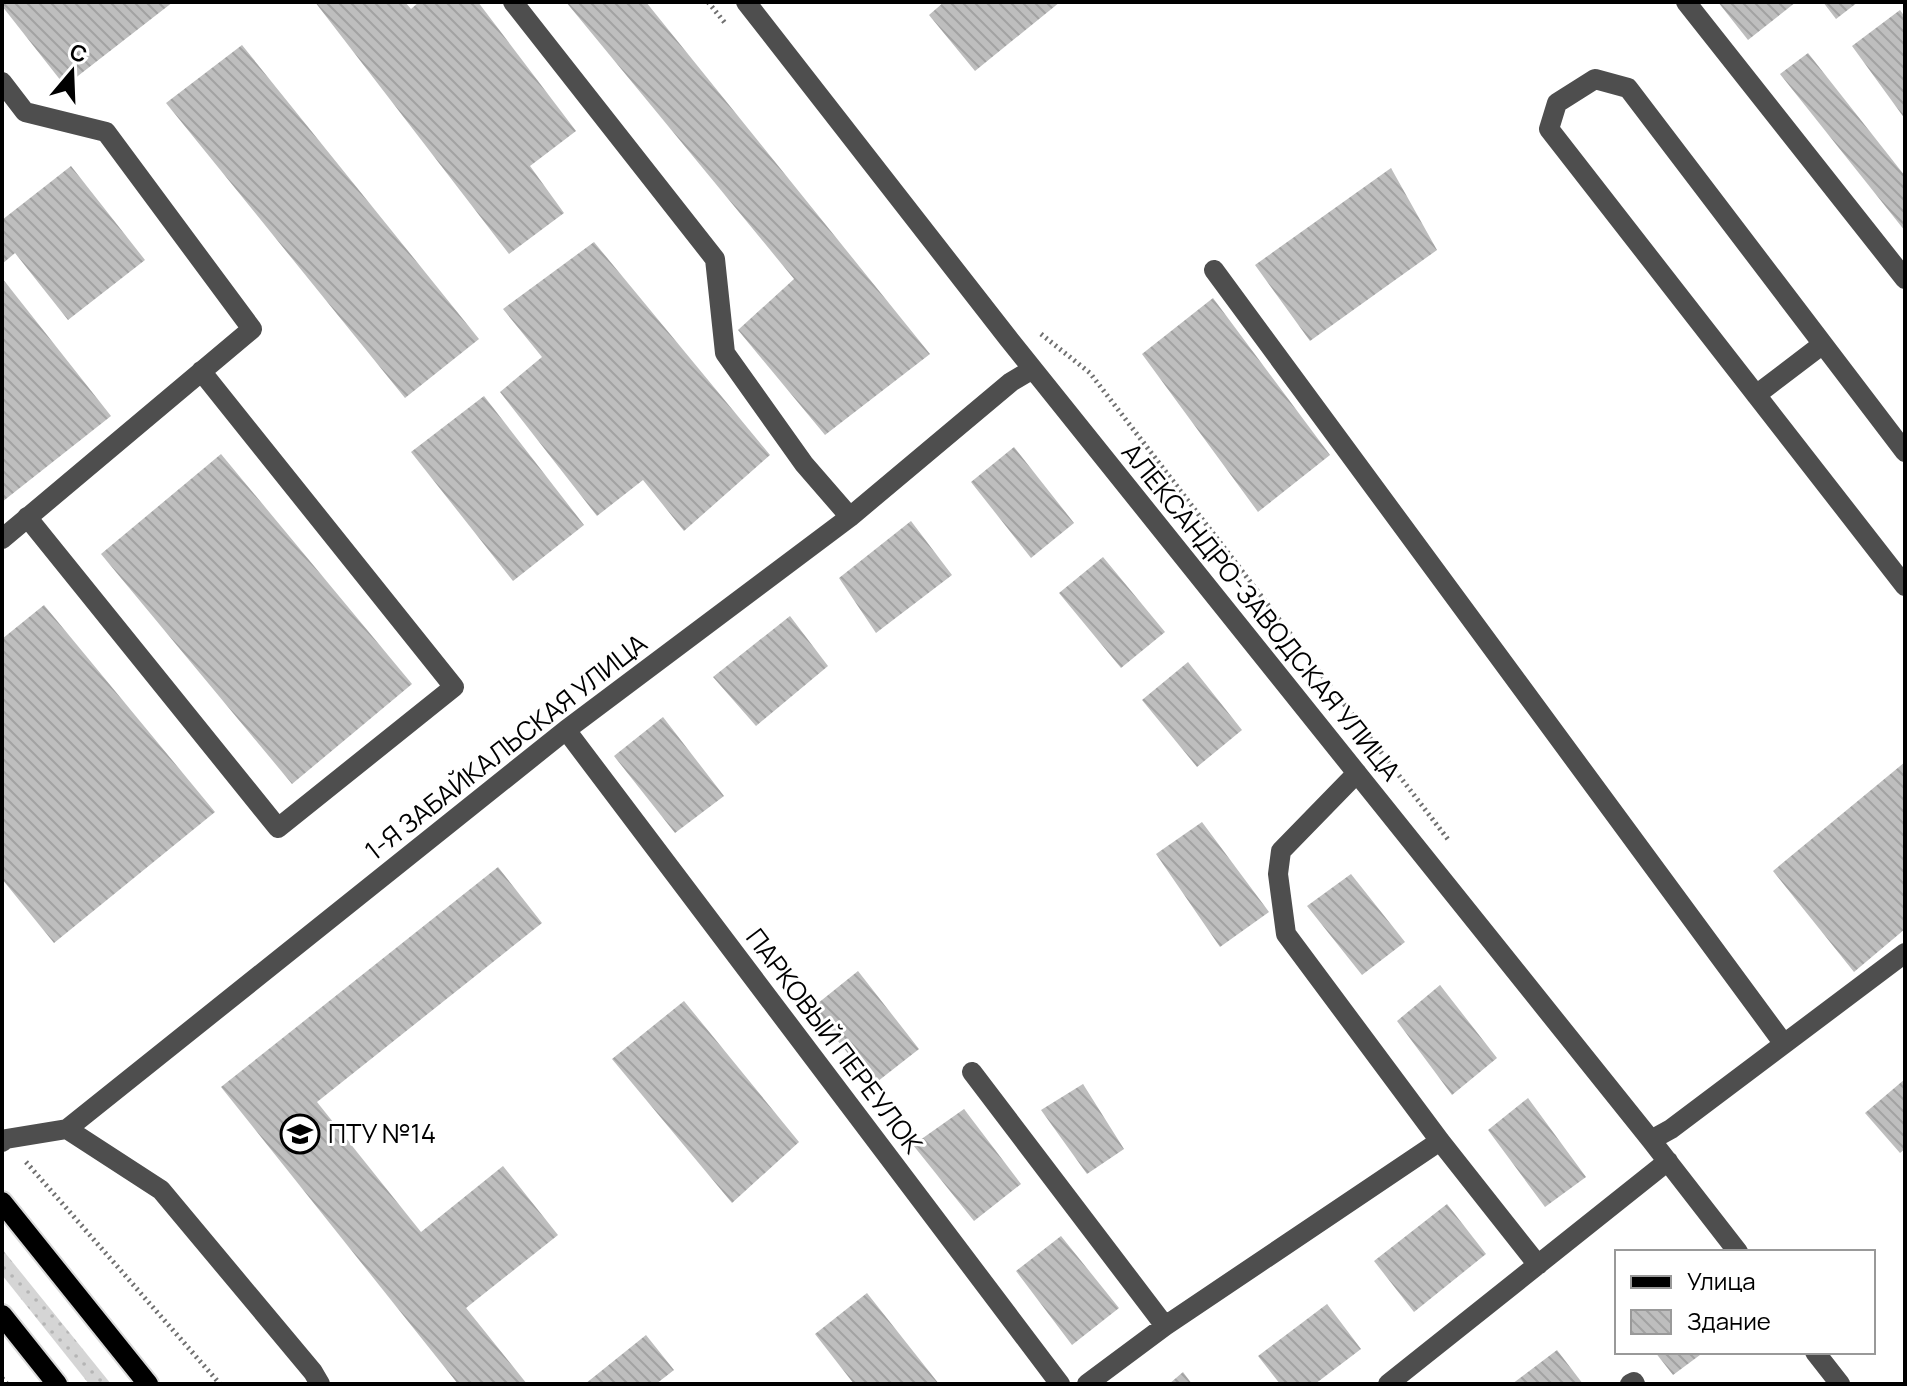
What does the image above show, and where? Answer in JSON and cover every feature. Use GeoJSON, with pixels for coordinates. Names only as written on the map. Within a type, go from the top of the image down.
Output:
{"type":"FeatureCollection","features":[{"type":"Feature","properties":{"kind":"main road"},"geometry":{"type":"LineString","coordinates":[[2,1202],[148,1384]]}},
{"type":"Feature","properties":{"kind":"main road"},"geometry":{"type":"LineString","coordinates":[[2,1315],[57,1384]]}},
{"type":"Feature","properties":{"kind":"street"},"geometry":{"type":"LineString","coordinates":[[513,2],[715,259],[725,353],[804,464],[850,517]]}},
{"type":"Feature","properties":{"kind":"street","name":"АЛЕКСАНДРО-ЗАВОДСКАЯ УЛИЦА"},"geometry":{"type":"LineString","coordinates":[[746,2],[1033,369],[1736,1250]]}},
{"type":"Feature","properties":{"kind":"street"},"geometry":{"type":"LineString","coordinates":[[1686,2],[1905,279]]}},
{"type":"Feature","properties":{"kind":"street"},"geometry":{"type":"LineString","coordinates":[[1905,452],[1628,88],[1595,79],[1557,103],[1549,129],[1905,586]]}},
{"type":"Feature","properties":{"kind":"street"},"geometry":{"type":"LineString","coordinates":[[2,82],[25,112],[106,132],[252,329],[2,539]]}},
{"type":"Feature","properties":{"kind":"street"},"geometry":{"type":"LineString","coordinates":[[1214,270],[1784,1044]]}},
{"type":"Feature","properties":{"kind":"street"},"geometry":{"type":"LineString","coordinates":[[1756,395],[1823,344]]}},
{"type":"Feature","properties":{"kind":"street","name":"1-Я ЗАБАЙКАЛЬСКАЯ УЛИЦА"},"geometry":{"type":"LineString","coordinates":[[4,1140],[67,1129],[566,730],[850,517],[1011,382],[1033,369]]}},
{"type":"Feature","properties":{"kind":"street"},"geometry":{"type":"LineString","coordinates":[[27,517],[278,828],[454,687],[201,371]]}},
{"type":"Feature","properties":{"kind":"street","name":"ПАРКОВЫЙ ПЕРЕУЛОК"},"geometry":{"type":"LineString","coordinates":[[566,730],[1060,1384]]}},
{"type":"Feature","properties":{"kind":"street"},"geometry":{"type":"LineString","coordinates":[[1357,773],[1281,851],[1278,874],[1286,934],[1440,1141],[1538,1265]]}},
{"type":"Feature","properties":{"kind":"street"},"geometry":{"type":"LineString","coordinates":[[1651,1140],[1671,1129],[1905,953]]}},
{"type":"Feature","properties":{"kind":"street"},"geometry":{"type":"LineString","coordinates":[[972,1072],[1165,1326]]}},
{"type":"Feature","properties":{"kind":"street"},"geometry":{"type":"LineString","coordinates":[[67,1129],[161,1190],[320,1384]]}},
{"type":"Feature","properties":{"kind":"street"},"geometry":{"type":"LineString","coordinates":[[1087,1384],[1165,1326],[1440,1141]]}},
{"type":"Feature","properties":{"kind":"street"},"geometry":{"type":"LineString","coordinates":[[1388,1384],[1668,1161]]}},
{"type":"Feature","properties":{"kind":"street"},"geometry":{"type":"LineString","coordinates":[[1817,1354],[1840,1384]]}},
{"type":"Feature","properties":{"kind":"path"},"geometry":{"type":"LineString","coordinates":[[1037,330],[1090,373],[1458,852]]}},
{"type":"Feature","properties":{"kind":"path"},"geometry":{"type":"LineString","coordinates":[[4,1140],[220,1384]]}},
{"type":"Feature","properties":{"kind":"path"},"geometry":{"type":"LineString","coordinates":[[2,1378],[7,1384]]}},
{"type":"Feature","properties":{"kind":"shaded area"},"geometry":{"type":"Polygon","coordinates":[[[2,1249],[111,1384],[89,1384],[2,1275],[2,1249]]]}},
{"type":"Feature","properties":{"kind":"building"},"geometry":{"type":"Polygon","coordinates":[[[2,2],[173,2],[65,86],[2,2]]]}},
{"type":"Feature","properties":{"kind":"building"},"geometry":{"type":"Polygon","coordinates":[[[315,2],[405,2],[411,9],[419,2],[478,2],[576,131],[530,166],[564,213],[509,254],[315,2]]]}},
{"type":"Feature","properties":{"kind":"building"},"geometry":{"type":"Polygon","coordinates":[[[566,2],[646,2],[930,354],[825,435],[738,330],[794,279],[566,2]]]}},
{"type":"Feature","properties":{"kind":"building"},"geometry":{"type":"Polygon","coordinates":[[[944,2],[1060,2],[975,71],[929,15],[944,2]]]}},
{"type":"Feature","properties":{"kind":"building"},"geometry":{"type":"Polygon","coordinates":[[[1718,2],[1796,2],[1748,40],[1718,2]]]}},
{"type":"Feature","properties":{"kind":"building"},"geometry":{"type":"Polygon","coordinates":[[[1823,2],[1858,2],[1836,19],[1823,2]]]}},
{"type":"Feature","properties":{"kind":"building"},"geometry":{"type":"Polygon","coordinates":[[[1900,10],[1905,17],[1905,119],[1852,46],[1900,10]]]}},
{"type":"Feature","properties":{"kind":"building"},"geometry":{"type":"Polygon","coordinates":[[[242,45],[479,339],[405,398],[166,103],[242,45]]]}},
{"type":"Feature","properties":{"kind":"building"},"geometry":{"type":"Polygon","coordinates":[[[1808,53],[1905,176],[1905,231],[1780,74],[1808,53]]]}},
{"type":"Feature","properties":{"kind":"building"},"geometry":{"type":"Polygon","coordinates":[[[71,166],[145,260],[68,320],[15,253],[2,264],[2,220],[71,166]]]}},
{"type":"Feature","properties":{"kind":"building"},"geometry":{"type":"Polygon","coordinates":[[[1391,168],[1437,250],[1310,341],[1255,265],[1391,168]]]}},
{"type":"Feature","properties":{"kind":"building"},"geometry":{"type":"Polygon","coordinates":[[[594,242],[770,455],[684,531],[643,480],[597,516],[500,392],[542,357],[503,309],[594,242]]]}},
{"type":"Feature","properties":{"kind":"building"},"geometry":{"type":"Polygon","coordinates":[[[2,278],[111,416],[2,502],[2,278]]]}},
{"type":"Feature","properties":{"kind":"building"},"geometry":{"type":"Polygon","coordinates":[[[1213,298],[1330,455],[1258,512],[1142,354],[1213,298]]]}},
{"type":"Feature","properties":{"kind":"building"},"geometry":{"type":"Polygon","coordinates":[[[484,396],[584,525],[513,581],[411,452],[484,396]]]}},
{"type":"Feature","properties":{"kind":"building"},"geometry":{"type":"Polygon","coordinates":[[[1014,447],[1074,523],[1031,558],[971,482],[1014,447]]]}},
{"type":"Feature","properties":{"kind":"building"},"geometry":{"type":"Polygon","coordinates":[[[221,454],[412,684],[292,784],[101,554],[221,454]]]}},
{"type":"Feature","properties":{"kind":"building"},"geometry":{"type":"Polygon","coordinates":[[[911,521],[952,575],[876,633],[839,578],[911,521]]]}},
{"type":"Feature","properties":{"kind":"building"},"geometry":{"type":"Polygon","coordinates":[[[1103,557],[1165,632],[1121,668],[1059,593],[1103,557]]]}},
{"type":"Feature","properties":{"kind":"building"},"geometry":{"type":"Polygon","coordinates":[[[44,605],[215,812],[54,943],[2,879],[2,639],[44,605]]]}},
{"type":"Feature","properties":{"kind":"building"},"geometry":{"type":"Polygon","coordinates":[[[790,616],[828,666],[756,726],[713,677],[790,616]]]}},
{"type":"Feature","properties":{"kind":"building"},"geometry":{"type":"Polygon","coordinates":[[[1188,662],[1242,730],[1197,767],[1142,700],[1188,662]]]}},
{"type":"Feature","properties":{"kind":"building"},"geometry":{"type":"Polygon","coordinates":[[[663,717],[724,796],[675,833],[614,756],[663,717]]]}},
{"type":"Feature","properties":{"kind":"building"},"geometry":{"type":"Polygon","coordinates":[[[1905,762],[1905,929],[1854,972],[1773,871],[1905,762]]]}},
{"type":"Feature","properties":{"kind":"building"},"geometry":{"type":"Polygon","coordinates":[[[1202,822],[1269,912],[1220,947],[1156,854],[1202,822]]]}},
{"type":"Feature","properties":{"kind":"building","name":"ПТУ №14"},"geometry":{"type":"Polygon","coordinates":[[[498,867],[542,923],[317,1102],[421,1232],[503,1166],[558,1235],[466,1308],[527,1384],[458,1384],[221,1087],[498,867]]]}},
{"type":"Feature","properties":{"kind":"building"},"geometry":{"type":"Polygon","coordinates":[[[1351,874],[1405,942],[1362,975],[1307,906],[1351,874]]]}},
{"type":"Feature","properties":{"kind":"building"},"geometry":{"type":"Polygon","coordinates":[[[858,971],[919,1049],[873,1085],[812,1008],[858,971]]]}},
{"type":"Feature","properties":{"kind":"building"},"geometry":{"type":"Polygon","coordinates":[[[1440,985],[1497,1058],[1452,1095],[1397,1021],[1440,985]]]}},
{"type":"Feature","properties":{"kind":"building"},"geometry":{"type":"Polygon","coordinates":[[[684,1001],[799,1142],[732,1203],[612,1059],[684,1001]]]}},
{"type":"Feature","properties":{"kind":"building"},"geometry":{"type":"Polygon","coordinates":[[[1905,1079],[1905,1149],[1900,1153],[1865,1113],[1905,1079]]]}},
{"type":"Feature","properties":{"kind":"building"},"geometry":{"type":"Polygon","coordinates":[[[1083,1084],[1124,1149],[1087,1174],[1041,1110],[1083,1084]]]}},
{"type":"Feature","properties":{"kind":"building"},"geometry":{"type":"Polygon","coordinates":[[[1528,1098],[1586,1177],[1545,1207],[1488,1130],[1528,1098]]]}},
{"type":"Feature","properties":{"kind":"building"},"geometry":{"type":"Polygon","coordinates":[[[964,1109],[1021,1184],[974,1221],[913,1145],[964,1109]]]}},
{"type":"Feature","properties":{"kind":"building"},"geometry":{"type":"Polygon","coordinates":[[[1447,1204],[1486,1254],[1414,1312],[1374,1261],[1447,1204]]]}},
{"type":"Feature","properties":{"kind":"building"},"geometry":{"type":"Polygon","coordinates":[[[1061,1236],[1119,1308],[1072,1345],[1016,1271],[1061,1236]]]}},
{"type":"Feature","properties":{"kind":"building"},"geometry":{"type":"Polygon","coordinates":[[[867,1293],[939,1384],[854,1384],[815,1334],[867,1293]]]}},
{"type":"Feature","properties":{"kind":"building"},"geometry":{"type":"Polygon","coordinates":[[[1327,1304],[1361,1349],[1315,1384],[1280,1384],[1258,1356],[1327,1304]]]}},
{"type":"Feature","properties":{"kind":"building"},"geometry":{"type":"Polygon","coordinates":[[[646,1335],[674,1370],[656,1384],[585,1384],[646,1335]]]}},
{"type":"Feature","properties":{"kind":"building"},"geometry":{"type":"Polygon","coordinates":[[[1557,1350],[1583,1384],[1512,1384],[1557,1350]]]}},
{"type":"Feature","properties":{"kind":"building"},"geometry":{"type":"Polygon","coordinates":[[[1657,1354],[1701,1354],[1673,1375],[1657,1354]]]}},
{"type":"Feature","properties":{"kind":"building"},"geometry":{"type":"Polygon","coordinates":[[[1183,1372],[1192,1384],[1169,1384],[1183,1372]]]}},
{"type":"Feature","properties":{"kind":"place","name":"ПТУ №14"},"geometry":{"type":"Point","coordinates":[300,1134]}}]}
